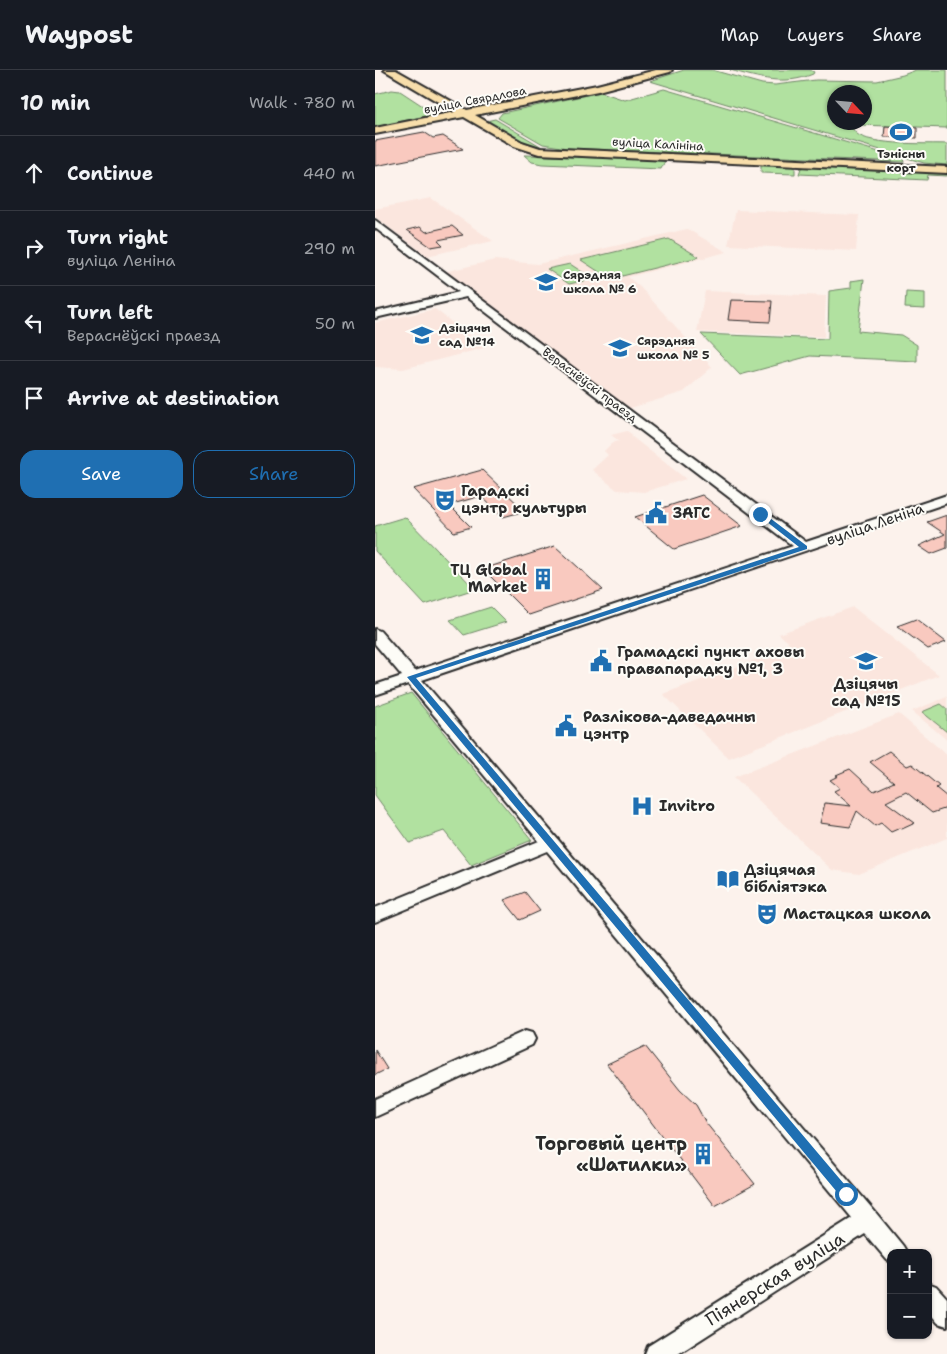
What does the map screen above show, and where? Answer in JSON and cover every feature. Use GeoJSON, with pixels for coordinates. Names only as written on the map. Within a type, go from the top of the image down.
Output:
{"type":"FeatureCollection","features":[{"type":"Feature","properties":{"kind":"main road","name":"вуліца Калініна"},"geometry":{"type":"LineString","coordinates":[[389,70],[523,147],[552,152],[947,170]]}},
{"type":"Feature","properties":{"kind":"main road","name":"вуліца Свярдлова"},"geometry":{"type":"LineString","coordinates":[[375,131],[493,110],[598,88],[667,70]]}},
{"type":"Feature","properties":{"kind":"main road"},"geometry":{"type":"LineString","coordinates":[[439,120],[453,112],[453,108],[493,110]]}},
{"type":"Feature","properties":{"kind":"main road"},"geometry":{"type":"LineString","coordinates":[[439,120],[455,119],[478,122],[493,110]]}},
{"type":"Feature","properties":{"kind":"street","name":"Вераснёўскі праезд"},"geometry":{"type":"LineString","coordinates":[[375,223],[804,547]]}},
{"type":"Feature","properties":{"kind":"street"},"geometry":{"type":"LineString","coordinates":[[375,315],[469,294]]}},
{"type":"Feature","properties":{"kind":"street","name":"вуліца Леніна"},"geometry":{"type":"LineString","coordinates":[[375,690],[947,499]]}},
{"type":"Feature","properties":{"kind":"street"},"geometry":{"type":"LineString","coordinates":[[375,634],[892,1249]]}},
{"type":"Feature","properties":{"kind":"street"},"geometry":{"type":"LineString","coordinates":[[375,916],[550,843]]}},
{"type":"Feature","properties":{"kind":"street"},"geometry":{"type":"LineString","coordinates":[[375,1108],[525,1039]]}},
{"type":"Feature","properties":{"kind":"street","name":"Піянерская вуліца"},"geometry":{"type":"LineString","coordinates":[[657,1354],[867,1220]]}},
{"type":"Feature","properties":{"kind":"street"},"geometry":{"type":"LineString","coordinates":[[929,1294],[947,1315]]}},
{"type":"Feature","properties":{"kind":"shaded area"},"geometry":{"type":"Polygon","coordinates":[[[431,198],[493,241],[427,256],[375,217],[375,209],[431,198]]]}},
{"type":"Feature","properties":{"kind":"shaded area"},"geometry":{"type":"Polygon","coordinates":[[[736,210],[859,215],[856,251],[728,245],[736,210]]]}},
{"type":"Feature","properties":{"kind":"shaded area"},"geometry":{"type":"Polygon","coordinates":[[[687,229],[727,252],[628,277],[640,287],[712,367],[684,392],[627,409],[444,272],[495,260],[538,264],[687,229]]]}},
{"type":"Feature","properties":{"kind":"shaded area"},"geometry":{"type":"Polygon","coordinates":[[[705,291],[826,296],[824,337],[697,332],[705,291]]]}},
{"type":"Feature","properties":{"kind":"shaded area","name":"Дзіцячы сад №14"},"geometry":{"type":"Polygon","coordinates":[[[435,309],[484,348],[403,369],[375,367],[375,323],[435,309]]]}},
{"type":"Feature","properties":{"kind":"shaded area"},"geometry":{"type":"Polygon","coordinates":[[[627,431],[686,479],[644,492],[617,490],[592,470],[608,455],[604,451],[612,443],[619,441],[611,435],[627,431]]]}},
{"type":"Feature","properties":{"kind":"shaded area"},"geometry":{"type":"Polygon","coordinates":[[[853,607],[939,675],[729,758],[663,694],[793,646],[779,634],[853,607]]]}},
{"type":"Feature","properties":{"kind":"shaded area"},"geometry":{"type":"Polygon","coordinates":[[[947,697],[947,740],[912,711],[947,697]]]}},
{"type":"Feature","properties":{"kind":"shaded area"},"geometry":{"type":"Polygon","coordinates":[[[899,714],[947,755],[947,838],[859,874],[832,870],[734,777],[899,714]]]}},
{"type":"Feature","properties":{"kind":"green space"},"geometry":{"type":"Polygon","coordinates":[[[684,70],[712,70],[762,84],[775,85],[816,80],[877,81],[916,70],[947,70],[947,128],[872,125],[872,85],[827,85],[827,130],[854,130],[858,135],[868,139],[895,143],[947,144],[947,165],[924,163],[650,81],[684,70]]]}},
{"type":"Feature","properties":{"kind":"green space"},"geometry":{"type":"Polygon","coordinates":[[[730,70],[810,70],[814,72],[802,78],[792,80],[771,80],[730,70]]]}},
{"type":"Feature","properties":{"kind":"green space"},"geometry":{"type":"Polygon","coordinates":[[[664,89],[903,159],[904,162],[567,148],[543,144],[498,118],[502,113],[601,92],[625,100],[664,89]]]}},
{"type":"Feature","properties":{"kind":"green space"},"geometry":{"type":"Polygon","coordinates":[[[392,90],[400,91],[435,114],[375,127],[375,94],[392,90]]]}},
{"type":"Feature","properties":{"kind":"green space"},"geometry":{"type":"Polygon","coordinates":[[[495,119],[542,147],[562,150],[551,149],[541,147],[531,144],[513,137],[486,121],[495,119]]]}},
{"type":"Feature","properties":{"kind":"green space"},"geometry":{"type":"Polygon","coordinates":[[[524,155],[665,161],[661,169],[542,164],[532,162],[524,155]]]}},
{"type":"Feature","properties":{"kind":"green space"},"geometry":{"type":"Polygon","coordinates":[[[761,164],[795,166],[795,174],[761,173],[761,164]]]}},
{"type":"Feature","properties":{"kind":"green space"},"geometry":{"type":"Polygon","coordinates":[[[806,166],[947,172],[947,176],[928,175],[927,180],[799,174],[801,168],[806,166]]]}},
{"type":"Feature","properties":{"kind":"green space"},"geometry":{"type":"Polygon","coordinates":[[[669,239],[699,257],[610,279],[581,260],[669,239]]]}},
{"type":"Feature","properties":{"kind":"green space"},"geometry":{"type":"Polygon","coordinates":[[[570,264],[593,279],[569,284],[547,269],[570,264]]]}},
{"type":"Feature","properties":{"kind":"green space"},"geometry":{"type":"Polygon","coordinates":[[[864,279],[858,331],[901,335],[917,345],[917,361],[810,356],[740,375],[701,334],[828,339],[829,291],[851,288],[851,281],[864,279]]]}},
{"type":"Feature","properties":{"kind":"green space"},"geometry":{"type":"Polygon","coordinates":[[[906,292],[925,293],[925,309],[905,308],[906,292]]]}},
{"type":"Feature","properties":{"kind":"green space"},"geometry":{"type":"Polygon","coordinates":[[[405,517],[475,589],[425,605],[375,551],[375,526],[405,517]]]}},
{"type":"Feature","properties":{"kind":"green space"},"geometry":{"type":"Polygon","coordinates":[[[491,607],[506,622],[464,635],[450,620],[491,607]]]}},
{"type":"Feature","properties":{"kind":"green space"},"geometry":{"type":"Polygon","coordinates":[[[411,693],[532,840],[471,865],[444,831],[410,843],[375,795],[375,706],[411,693]]]}},
{"type":"Feature","properties":{"kind":"green space"},"geometry":{"type":"Polygon","coordinates":[[[941,704],[947,709],[947,732],[922,712],[941,704]]]}},
{"type":"Feature","properties":{"kind":"building","name":"Тэнісны корт"},"geometry":{"type":"Polygon","coordinates":[[[885,126],[917,128],[917,138],[884,137],[885,126]]]}},
{"type":"Feature","properties":{"kind":"building"},"geometry":{"type":"Polygon","coordinates":[[[424,132],[433,138],[443,136],[463,149],[375,166],[375,141],[424,132]]]}},
{"type":"Feature","properties":{"kind":"building"},"geometry":{"type":"Polygon","coordinates":[[[452,226],[463,235],[438,240],[443,245],[431,247],[407,230],[420,227],[426,232],[452,226]]]}},
{"type":"Feature","properties":{"kind":"building"},"geometry":{"type":"Polygon","coordinates":[[[731,300],[772,301],[770,322],[728,320],[731,300]]]}},
{"type":"Feature","properties":{"kind":"building","name":"Гарадскі цэнтр культуры"},"geometry":{"type":"Polygon","coordinates":[[[482,470],[525,511],[503,517],[481,496],[449,505],[471,527],[454,532],[413,489],[482,470]]]}},
{"type":"Feature","properties":{"kind":"building"},"geometry":{"type":"Polygon","coordinates":[[[702,495],[742,526],[674,549],[635,517],[702,495]]]}},
{"type":"Feature","properties":{"kind":"building"},"geometry":{"type":"Polygon","coordinates":[[[947,515],[947,548],[931,554],[919,546],[945,534],[927,522],[947,515]]]}},
{"type":"Feature","properties":{"kind":"building","name":"ТЦ Global Market"},"geometry":{"type":"Polygon","coordinates":[[[555,546],[603,590],[529,615],[483,569],[555,546]]]}},
{"type":"Feature","properties":{"kind":"building"},"geometry":{"type":"Polygon","coordinates":[[[916,619],[946,642],[928,649],[897,626],[916,619]]]}},
{"type":"Feature","properties":{"kind":"building"},"geometry":{"type":"Polygon","coordinates":[[[889,751],[907,766],[912,764],[939,786],[936,788],[947,797],[947,808],[932,813],[906,792],[886,802],[915,823],[902,829],[891,832],[881,823],[875,826],[857,811],[850,827],[820,823],[825,803],[851,806],[834,791],[840,788],[830,780],[838,776],[836,775],[850,769],[874,791],[894,782],[870,762],[889,751]]]}},
{"type":"Feature","properties":{"kind":"building"},"geometry":{"type":"Polygon","coordinates":[[[525,892],[540,911],[520,920],[504,900],[525,892]]]}},
{"type":"Feature","properties":{"kind":"building","name":"Торговый центр «Шатилки»"},"geometry":{"type":"Polygon","coordinates":[[[645,1046],[680,1090],[696,1105],[706,1123],[755,1184],[715,1206],[607,1064],[645,1046]]]}},
{"type":"Feature","properties":{"kind":"building"},"geometry":{"type":"Polygon","coordinates":[[[375,1050],[387,1069],[375,1075],[375,1050]]]}},
{"type":"Feature","properties":{"kind":"place","name":"Тэнісны корт"},"geometry":{"type":"Point","coordinates":[901,132]}},
{"type":"Feature","properties":{"kind":"place","name":"Сярэдняя школа № 6"},"geometry":{"type":"Point","coordinates":[546,282]}},
{"type":"Feature","properties":{"kind":"place","name":"Дзіцячы сад №14"},"geometry":{"type":"Point","coordinates":[422,335]}},
{"type":"Feature","properties":{"kind":"place","name":"Сярэдняя школа № 5"},"geometry":{"type":"Point","coordinates":[620,348]}},
{"type":"Feature","properties":{"kind":"place","name":"Гарадскі цэнтр культуры"},"geometry":{"type":"Point","coordinates":[445,500]}},
{"type":"Feature","properties":{"kind":"place","name":"ЗАГС"},"geometry":{"type":"Point","coordinates":[656,513]}},
{"type":"Feature","properties":{"kind":"place","name":"ТЦ Global Market"},"geometry":{"type":"Point","coordinates":[543,579]}},
{"type":"Feature","properties":{"kind":"place","name":"Грамадскі пункт аховы правапарадку №1, 3"},"geometry":{"type":"Point","coordinates":[601,661]}},
{"type":"Feature","properties":{"kind":"place","name":"Дзіцячы сад №15"},"geometry":{"type":"Point","coordinates":[866,661]}},
{"type":"Feature","properties":{"kind":"place","name":"Разлікова-даведачны цэнтр"},"geometry":{"type":"Point","coordinates":[566,726]}},
{"type":"Feature","properties":{"kind":"place","name":"Invitro"},"geometry":{"type":"Point","coordinates":[642,806]}},
{"type":"Feature","properties":{"kind":"place","name":"Дзіцячая бібліятэка"},"geometry":{"type":"Point","coordinates":[728,879]}},
{"type":"Feature","properties":{"kind":"place","name":"Мастацкая школа"},"geometry":{"type":"Point","coordinates":[767,914]}},
{"type":"Feature","properties":{"kind":"place","name":"Торговый центр «Шатилки»"},"geometry":{"type":"Point","coordinates":[703,1154]}},
{"type":"Feature","properties":{"kind":"route"},"geometry":{"type":"LineString","coordinates":[[760,514],[804,547],[411,677],[846,1194]]}}]}
